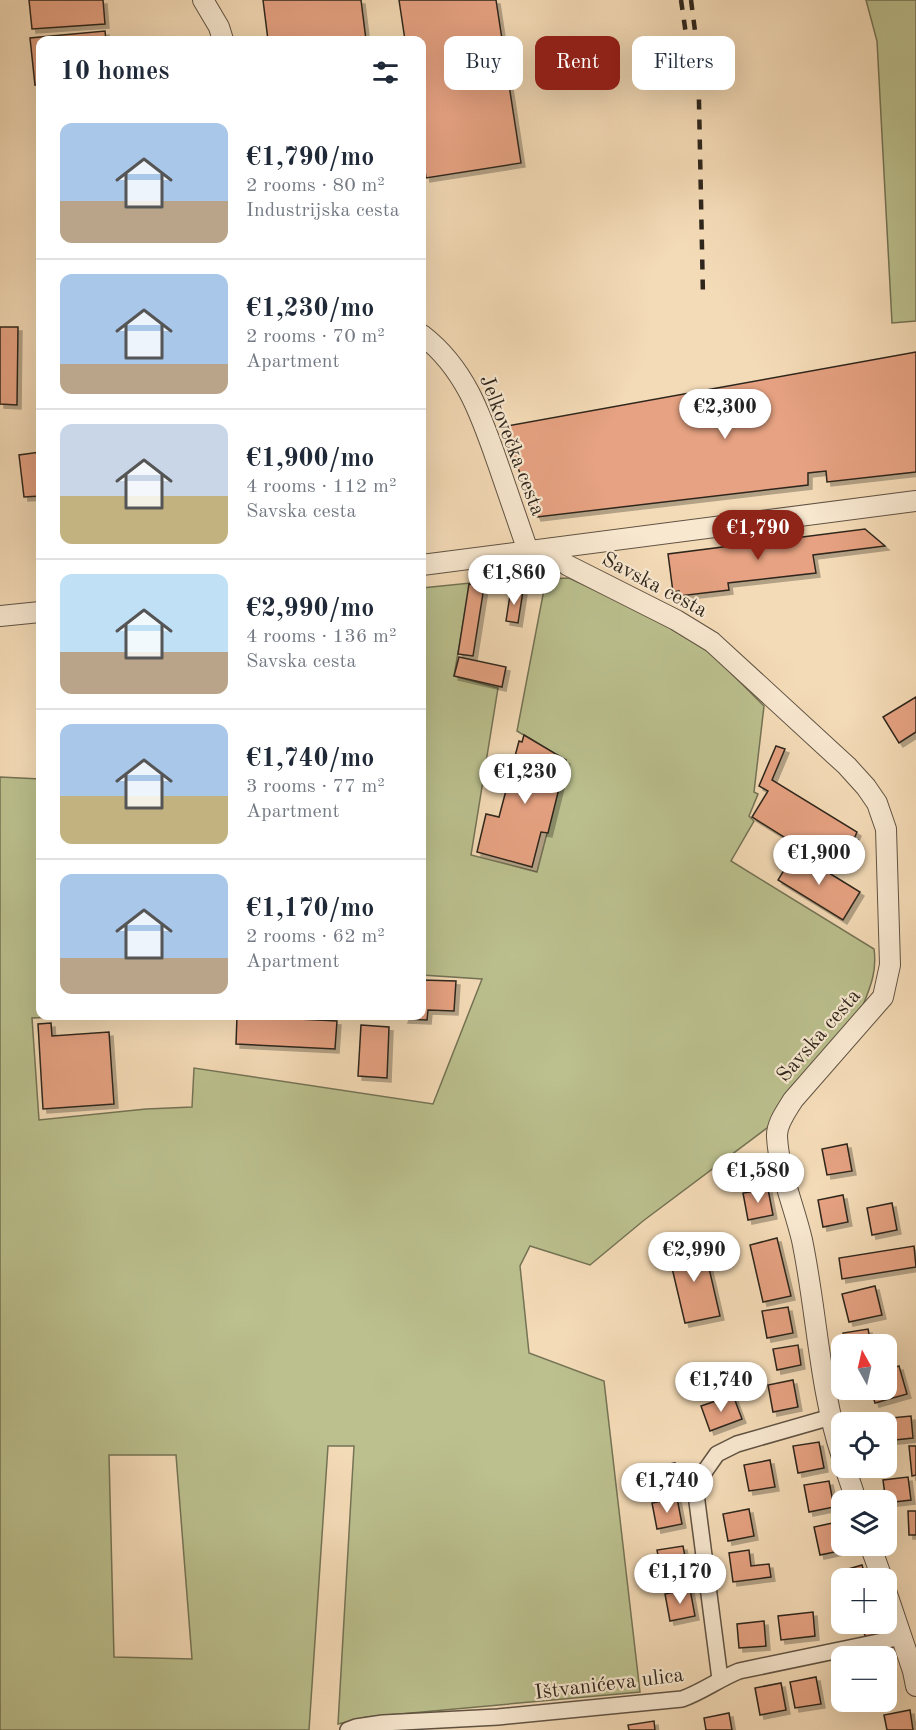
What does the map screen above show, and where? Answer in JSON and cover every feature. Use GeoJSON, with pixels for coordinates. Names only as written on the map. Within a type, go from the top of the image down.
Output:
{"type":"FeatureCollection","features":[{"type":"Feature","properties":{"kind":"street"},"geometry":{"type":"LineString","coordinates":[[203,0],[222,36]]}},
{"type":"Feature","properties":{"kind":"street","name":"Jelkovečka cesta"},"geometry":{"type":"LineString","coordinates":[[426,339],[449,361],[471,394],[528,551]]}},
{"type":"Feature","properties":{"kind":"street"},"geometry":{"type":"LineString","coordinates":[[426,564],[916,501]]}},
{"type":"Feature","properties":{"kind":"street","name":"Savska cesta"},"geometry":{"type":"LineString","coordinates":[[554,548],[555,554],[567,565],[676,620],[712,642],[847,766],[866,787],[883,814],[887,846],[890,965],[883,997],[793,1100],[784,1114],[777,1134],[782,1166],[802,1241],[831,1417]]}},
{"type":"Feature","properties":{"kind":"street"},"geometry":{"type":"LineString","coordinates":[[0,616],[36,612]]}},
{"type":"Feature","properties":{"kind":"street"},"geometry":{"type":"LineString","coordinates":[[720,1679],[698,1505],[698,1481],[717,1454],[737,1444],[831,1417]]}},
{"type":"Feature","properties":{"kind":"street"},"geometry":{"type":"LineString","coordinates":[[897,1623],[916,1686]]}},
{"type":"Feature","properties":{"kind":"street","name":"Ištvanićeva ulica"},"geometry":{"type":"LineString","coordinates":[[348,1730],[383,1723],[498,1717],[682,1699],[699,1693],[720,1679],[739,1671],[902,1637]]}},
{"type":"Feature","properties":{"kind":"green space"},"geometry":{"type":"Polygon","coordinates":[[[866,0],[916,0],[916,321],[892,323],[877,41],[866,0]]]}},
{"type":"Feature","properties":{"kind":"green space"},"geometry":{"type":"Polygon","coordinates":[[[569,578],[665,623],[706,648],[764,706],[754,792],[758,794],[749,816],[754,821],[731,861],[874,949],[873,978],[863,1005],[771,1125],[643,1221],[590,1265],[530,1246],[520,1266],[529,1353],[604,1381],[640,1692],[367,1717],[338,1724],[354,1446],[328,1446],[309,1730],[0,1730],[0,777],[36,779],[36,1018],[32,1018],[39,1120],[146,1109],[192,1107],[194,1068],[433,1104],[482,979],[426,975],[426,588],[470,583],[454,676],[498,688],[471,855],[537,872],[566,760],[517,731],[546,579],[569,578]],[[109,1455],[114,1657],[192,1659],[176,1455],[109,1455]]]}},
{"type":"Feature","properties":{"kind":"building"},"geometry":{"type":"Polygon","coordinates":[[[29,0],[103,0],[105,24],[32,29],[29,0]]]}},
{"type":"Feature","properties":{"kind":"building"},"geometry":{"type":"Polygon","coordinates":[[[263,0],[361,0],[366,36],[268,36],[263,0]]]}},
{"type":"Feature","properties":{"kind":"building"},"geometry":{"type":"Polygon","coordinates":[[[399,0],[496,0],[502,36],[444,36],[444,90],[510,90],[521,163],[426,178],[426,36],[404,36],[399,0]]]}},
{"type":"Feature","properties":{"kind":"building"},"geometry":{"type":"Polygon","coordinates":[[[105,31],[106,36],[51,36],[105,31]]]}},
{"type":"Feature","properties":{"kind":"building"},"geometry":{"type":"Polygon","coordinates":[[[36,37],[35,85],[30,38],[36,37]]]}},
{"type":"Feature","properties":{"kind":"building"},"geometry":{"type":"Polygon","coordinates":[[[0,327],[18,327],[17,405],[0,404],[0,327]]]}},
{"type":"Feature","properties":{"kind":"building"},"geometry":{"type":"Polygon","coordinates":[[[916,352],[916,472],[827,482],[826,471],[808,473],[808,485],[537,517],[502,427],[916,352]]]}},
{"type":"Feature","properties":{"kind":"building"},"geometry":{"type":"Polygon","coordinates":[[[36,453],[36,496],[24,497],[19,455],[36,453]]]}},
{"type":"Feature","properties":{"kind":"building"},"geometry":{"type":"Polygon","coordinates":[[[865,529],[885,546],[813,555],[816,573],[728,583],[729,590],[679,596],[679,591],[673,592],[668,554],[865,529]]]}},
{"type":"Feature","properties":{"kind":"building"},"geometry":{"type":"Polygon","coordinates":[[[469,584],[484,587],[473,656],[458,654],[469,584]]]}},
{"type":"Feature","properties":{"kind":"building"},"geometry":{"type":"Polygon","coordinates":[[[511,589],[523,591],[518,623],[506,621],[511,589]]]}},
{"type":"Feature","properties":{"kind":"building"},"geometry":{"type":"Polygon","coordinates":[[[459,657],[506,667],[502,687],[454,676],[459,657]]]}},
{"type":"Feature","properties":{"kind":"building"},"geometry":{"type":"Polygon","coordinates":[[[916,697],[916,732],[899,743],[883,717],[916,697]]]}},
{"type":"Feature","properties":{"kind":"building"},"geometry":{"type":"Polygon","coordinates":[[[524,735],[566,760],[548,833],[541,832],[532,867],[477,852],[486,814],[499,817],[519,741],[522,742],[524,735]]]}},
{"type":"Feature","properties":{"kind":"building"},"geometry":{"type":"Polygon","coordinates":[[[776,746],[785,749],[772,780],[857,832],[854,839],[858,840],[860,846],[851,858],[827,843],[820,854],[814,850],[811,854],[752,817],[768,791],[759,786],[776,746]]]}},
{"type":"Feature","properties":{"kind":"building"},"geometry":{"type":"Polygon","coordinates":[[[795,852],[860,892],[843,920],[778,880],[795,852]]]}},
{"type":"Feature","properties":{"kind":"building"},"geometry":{"type":"Polygon","coordinates":[[[426,980],[456,981],[454,1011],[428,1010],[427,1020],[426,980]]]}},
{"type":"Feature","properties":{"kind":"building"},"geometry":{"type":"Polygon","coordinates":[[[237,1020],[337,1021],[335,1049],[236,1044],[237,1020]]]}},
{"type":"Feature","properties":{"kind":"building"},"geometry":{"type":"Polygon","coordinates":[[[51,1023],[52,1036],[109,1032],[114,1104],[43,1109],[38,1024],[51,1023]]]}},
{"type":"Feature","properties":{"kind":"building"},"geometry":{"type":"Polygon","coordinates":[[[361,1025],[389,1027],[387,1078],[358,1076],[361,1025]]]}},
{"type":"Feature","properties":{"kind":"building"},"geometry":{"type":"Polygon","coordinates":[[[847,1144],[852,1171],[827,1175],[822,1149],[847,1144]]]}},
{"type":"Feature","properties":{"kind":"building"},"geometry":{"type":"Polygon","coordinates":[[[768,1189],[773,1215],[748,1220],[743,1193],[768,1189]]]}},
{"type":"Feature","properties":{"kind":"building"},"geometry":{"type":"Polygon","coordinates":[[[843,1195],[848,1222],[823,1227],[818,1200],[843,1195]]]}},
{"type":"Feature","properties":{"kind":"building"},"geometry":{"type":"Polygon","coordinates":[[[892,1203],[897,1230],[872,1235],[867,1208],[892,1203]]]}},
{"type":"Feature","properties":{"kind":"building"},"geometry":{"type":"Polygon","coordinates":[[[777,1238],[791,1296],[763,1302],[750,1245],[777,1238]]]}},
{"type":"Feature","properties":{"kind":"building"},"geometry":{"type":"Polygon","coordinates":[[[703,1242],[720,1316],[685,1323],[668,1251],[703,1242]]]}},
{"type":"Feature","properties":{"kind":"building"},"geometry":{"type":"Polygon","coordinates":[[[914,1246],[916,1267],[842,1279],[839,1258],[914,1246]]]}},
{"type":"Feature","properties":{"kind":"building"},"geometry":{"type":"Polygon","coordinates":[[[875,1286],[882,1315],[849,1322],[842,1294],[875,1286]]]}},
{"type":"Feature","properties":{"kind":"building"},"geometry":{"type":"Polygon","coordinates":[[[788,1307],[793,1333],[767,1338],[762,1311],[788,1307]]]}},
{"type":"Feature","properties":{"kind":"building"},"geometry":{"type":"Polygon","coordinates":[[[868,1329],[869,1334],[843,1334],[868,1329]]]}},
{"type":"Feature","properties":{"kind":"building"},"geometry":{"type":"Polygon","coordinates":[[[798,1345],[801,1365],[777,1370],[773,1349],[798,1345]]]}},
{"type":"Feature","properties":{"kind":"building"},"geometry":{"type":"Polygon","coordinates":[[[899,1366],[907,1394],[897,1397],[897,1367],[899,1366]]]}},
{"type":"Feature","properties":{"kind":"building"},"geometry":{"type":"Polygon","coordinates":[[[793,1380],[798,1407],[773,1412],[768,1385],[793,1380]]]}},
{"type":"Feature","properties":{"kind":"building"},"geometry":{"type":"Polygon","coordinates":[[[733,1395],[742,1419],[710,1431],[701,1406],[733,1395]]]}},
{"type":"Feature","properties":{"kind":"building"},"geometry":{"type":"Polygon","coordinates":[[[911,1416],[913,1438],[897,1440],[897,1417],[911,1416]]]}},
{"type":"Feature","properties":{"kind":"building"},"geometry":{"type":"Polygon","coordinates":[[[819,1442],[824,1468],[798,1473],[793,1446],[819,1442]]]}},
{"type":"Feature","properties":{"kind":"building"},"geometry":{"type":"Polygon","coordinates":[[[909,1446],[916,1446],[916,1475],[912,1476],[909,1446]]]}},
{"type":"Feature","properties":{"kind":"building"},"geometry":{"type":"Polygon","coordinates":[[[770,1460],[775,1487],[749,1491],[744,1465],[770,1460]]]}},
{"type":"Feature","properties":{"kind":"building"},"geometry":{"type":"Polygon","coordinates":[[[675,1463],[680,1490],[654,1495],[649,1468],[675,1463]]]}},
{"type":"Feature","properties":{"kind":"building"},"geometry":{"type":"Polygon","coordinates":[[[908,1477],[911,1500],[897,1502],[897,1490],[884,1490],[883,1480],[908,1477]]]}},
{"type":"Feature","properties":{"kind":"building"},"geometry":{"type":"Polygon","coordinates":[[[829,1481],[831,1508],[809,1512],[804,1485],[829,1481]]]}},
{"type":"Feature","properties":{"kind":"building"},"geometry":{"type":"Polygon","coordinates":[[[677,1498],[682,1524],[657,1529],[652,1503],[677,1498]]]}},
{"type":"Feature","properties":{"kind":"building"},"geometry":{"type":"Polygon","coordinates":[[[749,1509],[754,1536],[728,1541],[723,1514],[749,1509]]]}},
{"type":"Feature","properties":{"kind":"building"},"geometry":{"type":"Polygon","coordinates":[[[908,1511],[916,1511],[916,1535],[909,1535],[908,1511]]]}},
{"type":"Feature","properties":{"kind":"building"},"geometry":{"type":"Polygon","coordinates":[[[831,1523],[831,1553],[820,1555],[814,1527],[831,1523]]]}},
{"type":"Feature","properties":{"kind":"building"},"geometry":{"type":"Polygon","coordinates":[[[683,1546],[688,1572],[662,1577],[657,1550],[683,1546]]]}},
{"type":"Feature","properties":{"kind":"building"},"geometry":{"type":"Polygon","coordinates":[[[749,1550],[751,1566],[769,1564],[771,1577],[733,1582],[729,1553],[749,1550]]]}},
{"type":"Feature","properties":{"kind":"building"},"geometry":{"type":"Polygon","coordinates":[[[690,1589],[695,1616],[670,1621],[665,1594],[690,1589]]]}},
{"type":"Feature","properties":{"kind":"building"},"geometry":{"type":"Polygon","coordinates":[[[813,1612],[815,1636],[781,1640],[778,1616],[813,1612]]]}},
{"type":"Feature","properties":{"kind":"building"},"geometry":{"type":"Polygon","coordinates":[[[764,1621],[766,1646],[739,1648],[737,1624],[764,1621]]]}},
{"type":"Feature","properties":{"kind":"building"},"geometry":{"type":"Polygon","coordinates":[[[816,1677],[821,1704],[795,1708],[790,1682],[816,1677]]]}},
{"type":"Feature","properties":{"kind":"building"},"geometry":{"type":"Polygon","coordinates":[[[781,1683],[786,1710],[760,1715],[755,1688],[781,1683]]]}},
{"type":"Feature","properties":{"kind":"building"},"geometry":{"type":"Polygon","coordinates":[[[910,1710],[913,1730],[887,1730],[884,1715],[910,1710]]]}},
{"type":"Feature","properties":{"kind":"building"},"geometry":{"type":"Polygon","coordinates":[[[729,1713],[732,1730],[706,1730],[704,1718],[729,1713]]]}},
{"type":"Feature","properties":{"kind":"building"},"geometry":{"type":"Polygon","coordinates":[[[654,1721],[655,1730],[629,1730],[628,1725],[654,1721]]]}},
{"type":"Feature","properties":{"kind":"railway"},"geometry":{"type":"LineString","coordinates":[[681,0],[686,36]]}},
{"type":"Feature","properties":{"kind":"railway"},"geometry":{"type":"LineString","coordinates":[[691,0],[698,54],[703,297]]}}]}
